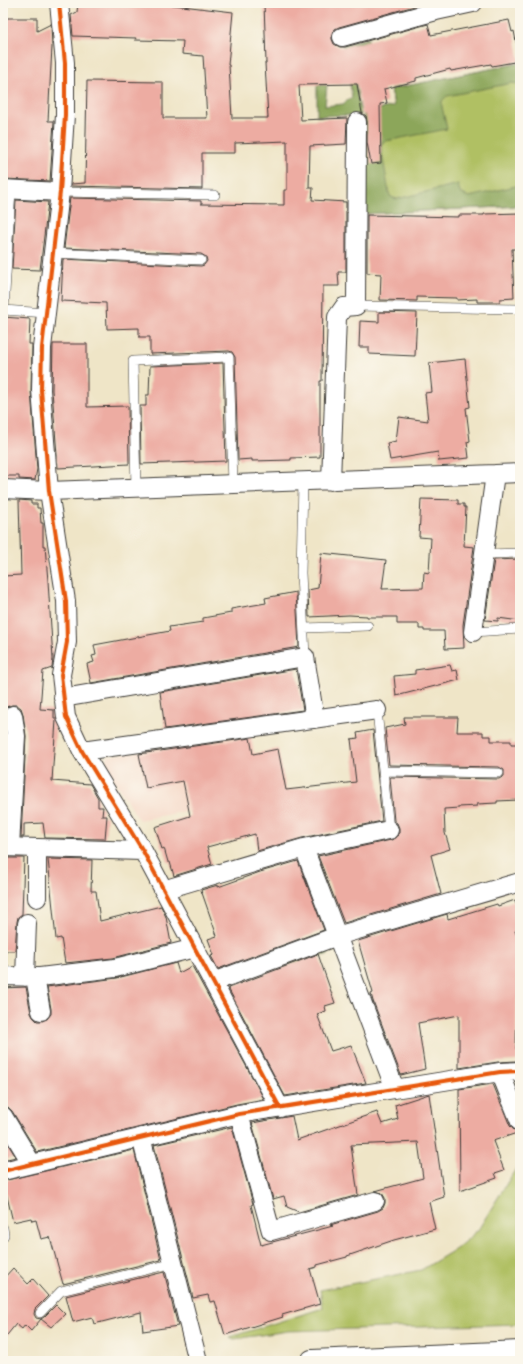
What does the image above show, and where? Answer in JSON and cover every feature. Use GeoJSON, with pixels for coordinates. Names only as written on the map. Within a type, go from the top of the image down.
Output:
{"type":"FeatureCollection","features":[{"type":"Feature","properties":{"kind":"main road"},"geometry":{"type":"LineString","coordinates":[[312,1361],[520,1352]]}},
{"type":"Feature","properties":{"kind":"street"},"geometry":{"type":"LineString","coordinates":[[59,3],[65,63],[65,115],[60,192],[42,348],[41,390],[49,491],[66,601],[67,642],[61,675],[66,717],[82,750],[143,851],[280,1108]]}},
{"type":"Feature","properties":{"kind":"street"},"geometry":{"type":"LineString","coordinates":[[342,37],[435,7],[473,3]]}},
{"type":"Feature","properties":{"kind":"street"},"geometry":{"type":"LineString","coordinates":[[332,481],[337,317],[344,306],[356,306],[357,122]]}},
{"type":"Feature","properties":{"kind":"street"},"geometry":{"type":"LineString","coordinates":[[7,190],[60,192]]}},
{"type":"Feature","properties":{"kind":"street"},"geometry":{"type":"LineString","coordinates":[[3,489],[49,491],[520,473]]}},
{"type":"Feature","properties":{"kind":"street"},"geometry":{"type":"LineString","coordinates":[[473,632],[495,474]]}},
{"type":"Feature","properties":{"kind":"street"},"geometry":{"type":"LineString","coordinates":[[63,698],[306,657],[315,719]]}},
{"type":"Feature","properties":{"kind":"street"},"geometry":{"type":"LineString","coordinates":[[82,750],[378,710]]}},
{"type":"Feature","properties":{"kind":"street"},"geometry":{"type":"LineString","coordinates":[[12,715],[16,736],[6,847],[143,851]]}},
{"type":"Feature","properties":{"kind":"street"},"geometry":{"type":"LineString","coordinates":[[163,890],[304,848],[389,830]]}},
{"type":"Feature","properties":{"kind":"street"},"geometry":{"type":"LineString","coordinates":[[37,848],[37,898]]}},
{"type":"Feature","properties":{"kind":"street"},"geometry":{"type":"LineString","coordinates":[[304,848],[395,1089]]}},
{"type":"Feature","properties":{"kind":"street"},"geometry":{"type":"LineString","coordinates":[[213,982],[337,936],[520,882]]}},
{"type":"Feature","properties":{"kind":"street"},"geometry":{"type":"LineString","coordinates":[[26,923],[30,977],[41,1011]]}},
{"type":"Feature","properties":{"kind":"street"},"geometry":{"type":"LineString","coordinates":[[3,976],[30,977],[115,968],[195,948]]}},
{"type":"Feature","properties":{"kind":"street"},"geometry":{"type":"LineString","coordinates":[[3,1171],[240,1114],[500,1072],[520,1071]]}},
{"type":"Feature","properties":{"kind":"street"},"geometry":{"type":"LineString","coordinates":[[500,1072],[520,1122]]}},
{"type":"Feature","properties":{"kind":"street"},"geometry":{"type":"LineString","coordinates":[[240,1114],[271,1231],[375,1202]]}},
{"type":"Feature","properties":{"kind":"street"},"geometry":{"type":"LineString","coordinates":[[3,1116],[32,1164]]}},
{"type":"Feature","properties":{"kind":"street"},"geometry":{"type":"LineString","coordinates":[[141,1137],[198,1361]]}},
{"type":"Feature","properties":{"kind":"lane"},"geometry":{"type":"LineString","coordinates":[[7,190],[4,310],[47,312]]}},
{"type":"Feature","properties":{"kind":"lane"},"geometry":{"type":"LineString","coordinates":[[60,192],[215,195]]}},
{"type":"Feature","properties":{"kind":"lane"},"geometry":{"type":"LineString","coordinates":[[53,253],[201,260]]}},
{"type":"Feature","properties":{"kind":"lane"},"geometry":{"type":"LineString","coordinates":[[356,306],[520,309]]}},
{"type":"Feature","properties":{"kind":"lane"},"geometry":{"type":"LineString","coordinates":[[136,488],[134,361],[229,357],[233,484]]}},
{"type":"Feature","properties":{"kind":"lane"},"geometry":{"type":"LineString","coordinates":[[303,482],[301,574],[306,657]]}},
{"type":"Feature","properties":{"kind":"lane"},"geometry":{"type":"LineString","coordinates":[[484,554],[520,553]]}},
{"type":"Feature","properties":{"kind":"lane"},"geometry":{"type":"LineString","coordinates":[[304,628],[368,626]]}},
{"type":"Feature","properties":{"kind":"lane"},"geometry":{"type":"LineString","coordinates":[[473,632],[520,629]]}},
{"type":"Feature","properties":{"kind":"lane"},"geometry":{"type":"LineString","coordinates":[[378,710],[389,830]]}},
{"type":"Feature","properties":{"kind":"lane"},"geometry":{"type":"LineString","coordinates":[[383,771],[499,773]]}},
{"type":"Feature","properties":{"kind":"lane"},"geometry":{"type":"LineString","coordinates":[[3,1228],[3,1238]]}},
{"type":"Feature","properties":{"kind":"lane"},"geometry":{"type":"LineString","coordinates":[[40,1313],[61,1291],[174,1263]]}},
{"type":"Feature","properties":{"kind":"shaded area"},"geometry":{"type":"Polygon","coordinates":[[[251,733],[262,797],[139,820],[104,764],[108,756],[251,733]]]}},
{"type":"Feature","properties":{"kind":"green space"},"geometry":{"type":"Polygon","coordinates":[[[368,38],[368,41],[349,45],[361,115],[317,116],[317,85],[327,85],[325,106],[343,104],[352,97],[343,44],[368,38]]]}},
{"type":"Feature","properties":{"kind":"green space"},"geometry":{"type":"Polygon","coordinates":[[[520,63],[520,206],[362,214],[364,112],[394,106],[391,89],[520,63]]]}},
{"type":"Feature","properties":{"kind":"green space"},"geometry":{"type":"Polygon","coordinates":[[[520,63],[520,84],[512,83],[447,96],[442,101],[442,107],[447,129],[386,141],[382,143],[381,147],[391,197],[397,199],[458,184],[460,193],[469,197],[520,185],[520,206],[362,214],[364,112],[394,106],[391,89],[520,63]]]}},
{"type":"Feature","properties":{"kind":"green space"},"geometry":{"type":"Polygon","coordinates":[[[327,949],[329,954],[287,967],[283,972],[281,964],[327,949]]]}},
{"type":"Feature","properties":{"kind":"green space"},"geometry":{"type":"Polygon","coordinates":[[[520,1162],[520,1324],[288,1331],[234,1339],[230,1337],[323,1308],[320,1290],[421,1270],[456,1249],[478,1230],[520,1162]]]}},
{"type":"Feature","properties":{"kind":"building"},"geometry":{"type":"Polygon","coordinates":[[[78,3],[157,3],[233,12],[228,65],[232,118],[268,118],[264,3],[422,3],[335,29],[332,34],[332,39],[334,44],[340,47],[345,47],[428,24],[431,35],[509,20],[512,32],[514,31],[520,61],[451,71],[450,69],[416,78],[416,81],[384,89],[387,103],[380,104],[381,163],[371,164],[367,142],[366,116],[362,113],[357,84],[299,85],[301,120],[347,118],[346,144],[310,146],[309,188],[313,188],[312,200],[346,202],[346,272],[338,272],[339,286],[323,286],[322,381],[320,381],[320,457],[291,458],[291,460],[238,460],[235,357],[232,352],[150,354],[150,337],[139,337],[139,328],[107,329],[106,303],[61,301],[63,259],[201,266],[207,261],[206,257],[201,254],[64,248],[70,198],[201,201],[201,204],[284,205],[284,190],[287,190],[287,141],[235,143],[235,153],[202,153],[202,189],[71,186],[71,184],[85,183],[87,81],[163,82],[163,118],[207,118],[203,56],[182,54],[183,41],[73,36],[71,15],[77,12],[78,3]]]}},
{"type":"Feature","properties":{"kind":"building"},"geometry":{"type":"Polygon","coordinates":[[[6,18],[37,18],[37,31],[51,24],[52,47],[48,121],[54,121],[50,181],[3,179],[3,64],[6,64],[6,18]]]}},
{"type":"Feature","properties":{"kind":"building"},"geometry":{"type":"Polygon","coordinates":[[[16,200],[48,202],[40,270],[12,269],[16,200]]]}},
{"type":"Feature","properties":{"kind":"building"},"geometry":{"type":"Polygon","coordinates":[[[520,213],[520,249],[512,249],[514,298],[500,299],[500,302],[477,302],[477,299],[457,300],[457,298],[417,297],[417,301],[380,300],[381,274],[367,273],[367,215],[459,217],[459,215],[520,213]]]}},
{"type":"Feature","properties":{"kind":"building"},"geometry":{"type":"Polygon","coordinates":[[[379,312],[417,313],[415,356],[369,354],[369,347],[359,347],[360,321],[379,322],[379,312]]]}},
{"type":"Feature","properties":{"kind":"building"},"geometry":{"type":"Polygon","coordinates":[[[3,317],[30,319],[29,344],[32,344],[31,391],[37,469],[35,480],[19,479],[19,476],[3,476],[3,317]]]}},
{"type":"Feature","properties":{"kind":"building"},"geometry":{"type":"Polygon","coordinates":[[[53,344],[87,344],[87,407],[128,406],[129,464],[58,468],[52,390],[53,344]]]}},
{"type":"Feature","properties":{"kind":"building"},"geometry":{"type":"Polygon","coordinates":[[[465,359],[470,407],[466,408],[470,441],[467,442],[469,458],[439,461],[438,452],[390,460],[387,443],[396,441],[399,417],[428,421],[425,393],[432,392],[429,363],[465,359]]]}},
{"type":"Feature","properties":{"kind":"building"},"geometry":{"type":"Polygon","coordinates":[[[223,363],[226,461],[141,464],[140,406],[146,406],[146,395],[149,395],[150,366],[223,363]]]}},
{"type":"Feature","properties":{"kind":"building"},"geometry":{"type":"Polygon","coordinates":[[[421,499],[458,500],[458,504],[464,504],[464,507],[466,507],[464,546],[474,547],[463,625],[464,648],[445,649],[444,631],[424,631],[424,629],[419,629],[419,624],[397,624],[397,617],[367,617],[349,615],[309,617],[308,590],[318,588],[321,553],[386,560],[382,589],[423,588],[424,572],[429,573],[431,538],[419,537],[421,499]]]}},
{"type":"Feature","properties":{"kind":"building"},"geometry":{"type":"Polygon","coordinates":[[[19,500],[31,501],[31,504],[37,504],[37,508],[40,508],[41,523],[43,523],[43,546],[45,546],[53,659],[52,668],[43,671],[40,709],[54,710],[54,718],[56,718],[52,781],[90,784],[98,798],[98,807],[103,807],[102,816],[107,816],[105,839],[45,838],[43,823],[24,824],[24,837],[21,837],[26,736],[23,714],[21,708],[17,705],[6,707],[3,713],[3,576],[21,575],[19,500]]]}},
{"type":"Feature","properties":{"kind":"building"},"geometry":{"type":"Polygon","coordinates":[[[520,559],[520,621],[498,618],[498,621],[485,620],[494,560],[520,559]]]}},
{"type":"Feature","properties":{"kind":"building"},"geometry":{"type":"Polygon","coordinates":[[[296,592],[299,647],[91,683],[87,664],[94,662],[92,656],[96,655],[94,645],[170,631],[169,627],[203,622],[203,618],[231,613],[231,609],[266,603],[265,598],[296,592]]]}},
{"type":"Feature","properties":{"kind":"building"},"geometry":{"type":"Polygon","coordinates":[[[450,665],[452,671],[457,670],[459,680],[396,696],[394,676],[415,674],[415,670],[450,665]]]}},
{"type":"Feature","properties":{"kind":"building"},"geometry":{"type":"Polygon","coordinates":[[[296,669],[303,710],[165,729],[160,692],[296,669]]]}},
{"type":"Feature","properties":{"kind":"building"},"geometry":{"type":"Polygon","coordinates":[[[404,717],[458,717],[457,732],[483,732],[483,736],[491,736],[491,741],[511,741],[511,744],[520,744],[519,800],[497,801],[497,803],[477,804],[477,806],[444,809],[445,833],[450,849],[431,855],[441,894],[344,923],[318,856],[396,838],[399,833],[399,828],[397,823],[394,821],[390,777],[499,779],[504,776],[504,770],[499,767],[389,765],[385,728],[405,724],[404,717]]]}},
{"type":"Feature","properties":{"kind":"building"},"geometry":{"type":"Polygon","coordinates":[[[3,719],[5,736],[3,782],[3,719]]]}},
{"type":"Feature","properties":{"kind":"building"},"geometry":{"type":"Polygon","coordinates":[[[373,730],[382,821],[302,838],[257,851],[255,834],[207,847],[212,864],[174,876],[164,848],[162,849],[155,827],[190,816],[183,781],[146,788],[139,754],[250,738],[253,754],[278,749],[286,790],[356,782],[351,739],[358,738],[357,733],[373,730]]]}},
{"type":"Feature","properties":{"kind":"building"},"geometry":{"type":"Polygon","coordinates":[[[3,858],[24,858],[22,914],[18,917],[17,922],[15,951],[3,951],[3,858]]]}},
{"type":"Feature","properties":{"kind":"building"},"geometry":{"type":"Polygon","coordinates":[[[48,859],[92,860],[91,891],[96,891],[100,921],[161,906],[166,917],[171,943],[113,958],[65,963],[61,938],[56,939],[48,859]]]}},
{"type":"Feature","properties":{"kind":"building"},"geometry":{"type":"Polygon","coordinates":[[[298,861],[324,930],[218,969],[211,956],[214,955],[208,939],[217,936],[201,890],[218,885],[218,887],[260,872],[298,861]]]}},
{"type":"Feature","properties":{"kind":"building"},"geometry":{"type":"Polygon","coordinates":[[[515,900],[520,915],[520,929],[515,931],[519,941],[520,983],[520,998],[517,998],[517,1061],[498,1062],[459,1068],[459,1015],[418,1023],[425,1069],[401,1075],[373,1001],[371,994],[373,993],[358,941],[447,914],[448,919],[515,900]]]}},
{"type":"Feature","properties":{"kind":"building"},"geometry":{"type":"Polygon","coordinates":[[[318,954],[335,1003],[325,1006],[326,1011],[317,1014],[331,1051],[351,1045],[366,1083],[285,1096],[228,988],[318,954]]]}},
{"type":"Feature","properties":{"kind":"building"},"geometry":{"type":"Polygon","coordinates":[[[176,963],[179,973],[192,966],[264,1099],[237,1104],[37,1152],[12,1111],[8,1107],[3,1106],[3,988],[26,987],[31,1013],[37,1021],[42,1021],[47,1019],[51,1014],[47,987],[117,978],[176,963]]]}},
{"type":"Feature","properties":{"kind":"building"},"geometry":{"type":"Polygon","coordinates":[[[493,1084],[510,1126],[514,1130],[520,1132],[493,1141],[504,1170],[495,1173],[497,1178],[460,1191],[459,1089],[493,1084]]]}},
{"type":"Feature","properties":{"kind":"building"},"geometry":{"type":"Polygon","coordinates":[[[429,1094],[444,1197],[429,1202],[435,1229],[394,1240],[347,1257],[317,1265],[317,1267],[310,1269],[320,1304],[282,1315],[283,1317],[225,1335],[215,1301],[210,1302],[208,1295],[193,1298],[154,1145],[232,1127],[253,1204],[251,1205],[261,1245],[333,1226],[330,1225],[378,1211],[383,1208],[385,1198],[382,1193],[375,1191],[423,1178],[418,1142],[351,1145],[358,1195],[299,1212],[287,1207],[284,1196],[273,1199],[252,1123],[292,1116],[297,1140],[377,1112],[382,1124],[398,1119],[395,1105],[429,1094]]]}},
{"type":"Feature","properties":{"kind":"building"},"geometry":{"type":"Polygon","coordinates":[[[3,1136],[16,1157],[3,1160],[3,1136]]]}},
{"type":"Feature","properties":{"kind":"building"},"geometry":{"type":"Polygon","coordinates":[[[134,1150],[161,1260],[63,1284],[50,1237],[41,1239],[36,1220],[32,1221],[31,1218],[13,1222],[6,1192],[3,1192],[3,1181],[134,1150]]]}},
{"type":"Feature","properties":{"kind":"building"},"geometry":{"type":"Polygon","coordinates":[[[13,1268],[28,1284],[33,1279],[48,1296],[35,1309],[34,1314],[36,1318],[41,1319],[31,1331],[25,1325],[22,1329],[16,1324],[3,1340],[3,1279],[13,1268]]]}},
{"type":"Feature","properties":{"kind":"building"},"geometry":{"type":"Polygon","coordinates":[[[164,1272],[178,1326],[143,1331],[141,1312],[94,1324],[92,1317],[73,1322],[66,1296],[164,1272]]]}},
{"type":"Feature","properties":{"kind":"building"},"geometry":{"type":"Polygon","coordinates":[[[56,1305],[65,1314],[51,1327],[41,1319],[56,1305]]]}},
{"type":"Feature","properties":{"kind":"cycle path"},"geometry":{"type":"LineString","coordinates":[[59,3],[65,63],[65,115],[60,192],[42,348],[41,390],[49,491],[66,601],[67,642],[61,675],[66,717],[82,751],[143,851],[280,1108]]}},
{"type":"Feature","properties":{"kind":"cycle path"},"geometry":{"type":"LineString","coordinates":[[3,1171],[239,1114],[500,1072],[520,1071]]}}]}
